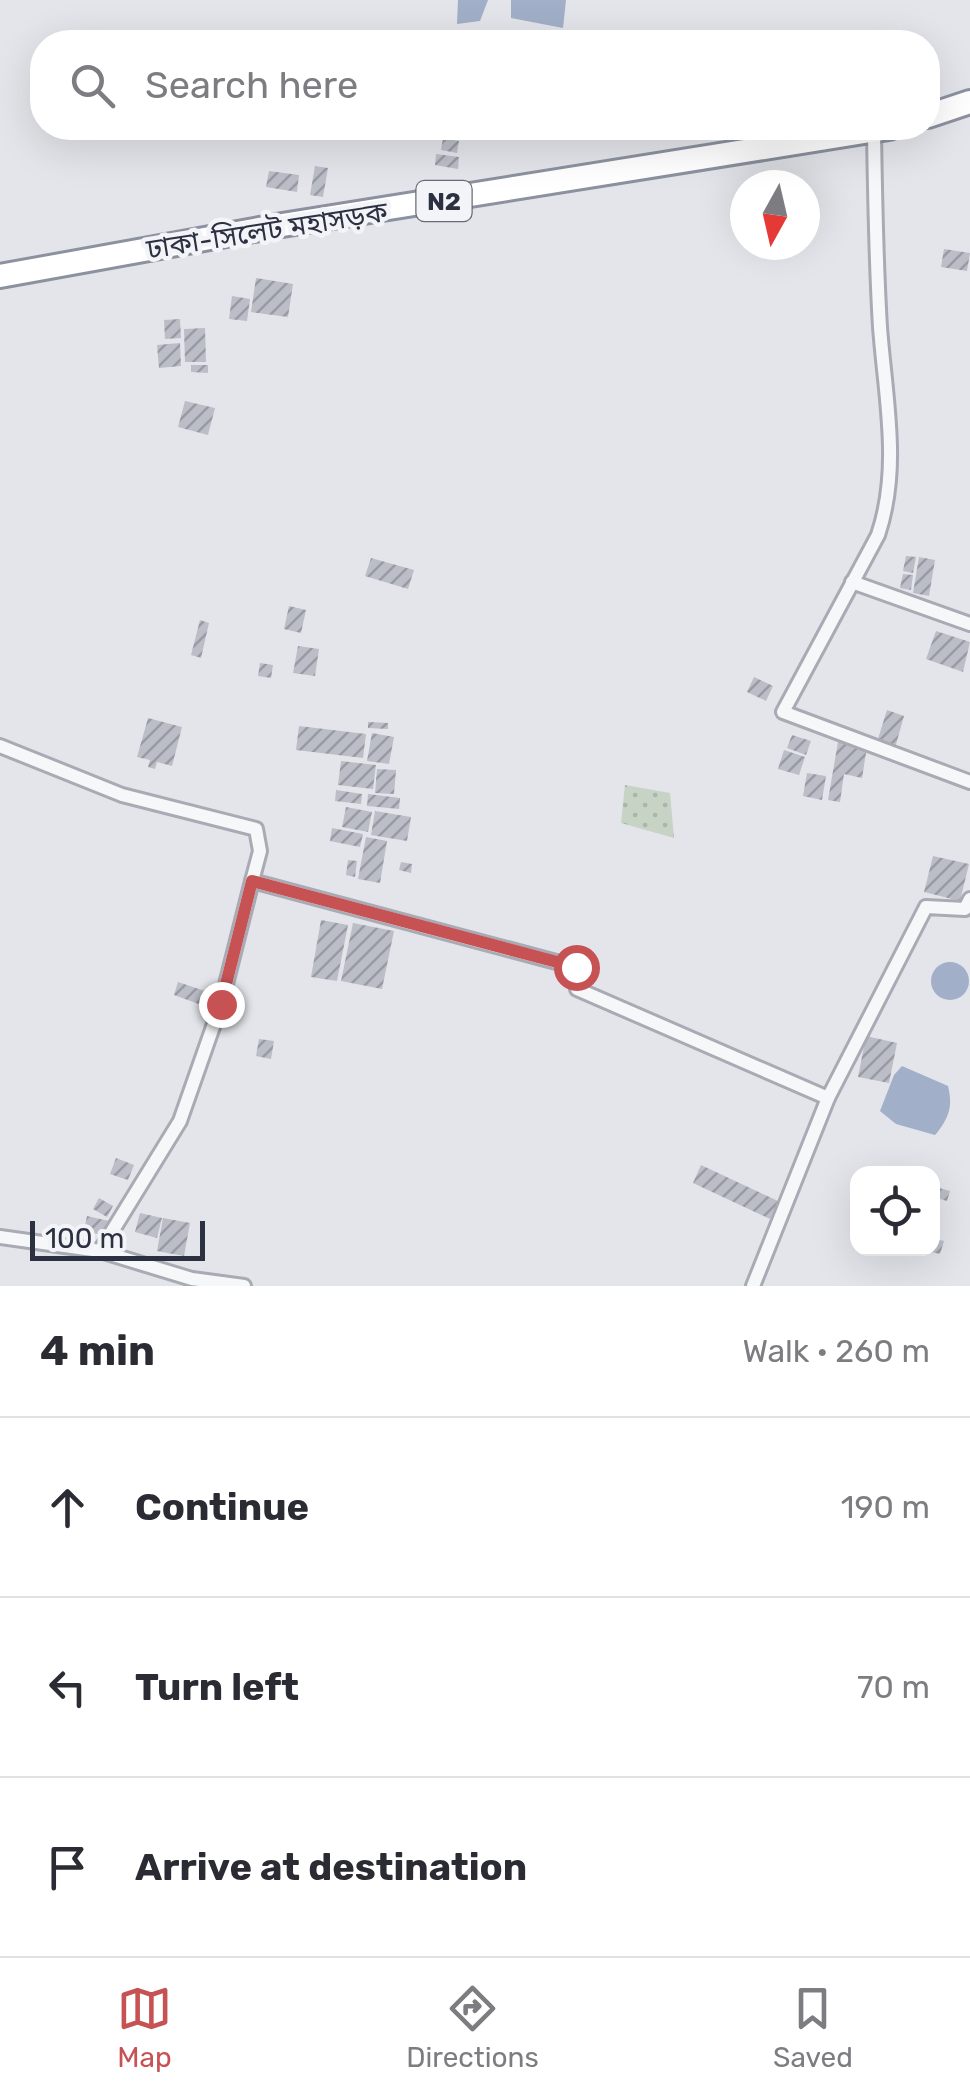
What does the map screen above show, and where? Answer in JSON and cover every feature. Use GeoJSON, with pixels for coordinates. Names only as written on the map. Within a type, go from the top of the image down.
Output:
{"type":"FeatureCollection","features":[{"type":"Feature","properties":{"kind":"highway"},"geometry":{"type":"LineString","coordinates":[[940,112],[970,102]]}},
{"type":"Feature","properties":{"kind":"highway","name":"ঢাকা-সিলেট মহাসড়ক"},"geometry":{"type":"LineString","coordinates":[[0,276],[276,226],[819,140]]}},
{"type":"Feature","properties":{"kind":"street"},"geometry":{"type":"LineString","coordinates":[[882,140],[876,256],[891,436],[888,506],[782,712],[970,782]]}},
{"type":"Feature","properties":{"kind":"street"},"geometry":{"type":"LineString","coordinates":[[852,582],[970,624]]}},
{"type":"Feature","properties":{"kind":"street"},"geometry":{"type":"LineString","coordinates":[[0,746],[122,795],[256,829],[260,850],[221,1004],[180,1121],[100,1251]]}},
{"type":"Feature","properties":{"kind":"street"},"geometry":{"type":"LineString","coordinates":[[252,881],[576,967],[577,989],[828,1098]]}},
{"type":"Feature","properties":{"kind":"street"},"geometry":{"type":"LineString","coordinates":[[753,1286],[828,1098],[926,907],[965,909],[970,899]]}},
{"type":"Feature","properties":{"kind":"street"},"geometry":{"type":"LineString","coordinates":[[0,1237],[100,1251],[192,1279],[244,1286]]}},
{"type":"Feature","properties":{"kind":"green space"},"geometry":{"type":"Polygon","coordinates":[[[625,785],[670,793],[674,838],[621,823],[625,785]]]}},
{"type":"Feature","properties":{"kind":"water"},"geometry":{"type":"Polygon","coordinates":[[[458,0],[488,0],[480,21],[457,24],[458,0]]]}},
{"type":"Feature","properties":{"kind":"water"},"geometry":{"type":"Polygon","coordinates":[[[511,0],[566,0],[563,28],[511,18],[511,0]]]}},
{"type":"Feature","properties":{"kind":"water"},"geometry":{"type":"Polygon","coordinates":[[[950,962],[963,968],[969,981],[963,994],[950,1000],[937,994],[931,981],[937,968],[950,962]]]}},
{"type":"Feature","properties":{"kind":"water"},"geometry":{"type":"Polygon","coordinates":[[[902,1066],[948,1086],[949,1112],[935,1135],[896,1124],[880,1111],[894,1075],[902,1066]]]}},
{"type":"Feature","properties":{"kind":"building"},"geometry":{"type":"Polygon","coordinates":[[[443,140],[459,141],[457,153],[441,150],[443,140]]]}},
{"type":"Feature","properties":{"kind":"building"},"geometry":{"type":"Polygon","coordinates":[[[436,154],[459,157],[458,169],[435,165],[436,154]]]}},
{"type":"Feature","properties":{"kind":"building"},"geometry":{"type":"Polygon","coordinates":[[[315,166],[328,168],[323,197],[310,195],[315,166]]]}},
{"type":"Feature","properties":{"kind":"building"},"geometry":{"type":"Polygon","coordinates":[[[269,171],[299,175],[297,192],[266,187],[269,171]]]}},
{"type":"Feature","properties":{"kind":"building"},"geometry":{"type":"Polygon","coordinates":[[[944,249],[970,253],[967,271],[941,267],[944,249]]]}},
{"type":"Feature","properties":{"kind":"building"},"geometry":{"type":"Polygon","coordinates":[[[256,278],[293,284],[288,317],[251,312],[256,278]]]}},
{"type":"Feature","properties":{"kind":"building"},"geometry":{"type":"Polygon","coordinates":[[[232,296],[250,299],[247,321],[229,319],[232,296]]]}},
{"type":"Feature","properties":{"kind":"building"},"geometry":{"type":"Polygon","coordinates":[[[180,319],[181,338],[165,339],[164,320],[180,319]]]}},
{"type":"Feature","properties":{"kind":"building"},"geometry":{"type":"Polygon","coordinates":[[[205,328],[206,362],[185,362],[184,329],[205,328]]]}},
{"type":"Feature","properties":{"kind":"building"},"geometry":{"type":"Polygon","coordinates":[[[180,343],[181,366],[159,368],[157,345],[180,343]]]}},
{"type":"Feature","properties":{"kind":"building"},"geometry":{"type":"Polygon","coordinates":[[[191,365],[208,365],[208,373],[191,372],[191,365]]]}},
{"type":"Feature","properties":{"kind":"building"},"geometry":{"type":"Polygon","coordinates":[[[185,401],[215,408],[208,435],[178,427],[185,401]]]}},
{"type":"Feature","properties":{"kind":"building"},"geometry":{"type":"Polygon","coordinates":[[[906,556],[916,557],[913,573],[903,571],[906,556]]]}},
{"type":"Feature","properties":{"kind":"building"},"geometry":{"type":"Polygon","coordinates":[[[919,557],[935,560],[929,596],[913,593],[919,557]]]}},
{"type":"Feature","properties":{"kind":"building"},"geometry":{"type":"Polygon","coordinates":[[[371,558],[414,570],[408,589],[365,576],[371,558]]]}},
{"type":"Feature","properties":{"kind":"building"},"geometry":{"type":"Polygon","coordinates":[[[903,574],[913,575],[911,590],[900,588],[903,574]]]}},
{"type":"Feature","properties":{"kind":"building"},"geometry":{"type":"Polygon","coordinates":[[[289,606],[306,610],[301,633],[284,629],[289,606]]]}},
{"type":"Feature","properties":{"kind":"building"},"geometry":{"type":"Polygon","coordinates":[[[200,620],[209,623],[201,658],[191,655],[200,620]]]}},
{"type":"Feature","properties":{"kind":"building"},"geometry":{"type":"Polygon","coordinates":[[[936,631],[970,642],[963,672],[926,659],[936,631]]]}},
{"type":"Feature","properties":{"kind":"building"},"geometry":{"type":"Polygon","coordinates":[[[298,646],[319,649],[315,676],[293,673],[298,646]]]}},
{"type":"Feature","properties":{"kind":"building"},"geometry":{"type":"Polygon","coordinates":[[[260,663],[273,665],[271,678],[258,676],[260,663]]]}},
{"type":"Feature","properties":{"kind":"building"},"geometry":{"type":"Polygon","coordinates":[[[754,677],[773,686],[766,701],[747,692],[754,677]]]}},
{"type":"Feature","properties":{"kind":"building"},"geometry":{"type":"Polygon","coordinates":[[[887,710],[904,716],[895,748],[877,742],[887,710]]]}},
{"type":"Feature","properties":{"kind":"building"},"geometry":{"type":"Polygon","coordinates":[[[148,718],[182,727],[172,766],[157,762],[155,769],[148,767],[150,760],[137,757],[148,718]]]}},
{"type":"Feature","properties":{"kind":"building"},"geometry":{"type":"Polygon","coordinates":[[[368,722],[388,723],[388,729],[368,728],[368,722]]]}},
{"type":"Feature","properties":{"kind":"building"},"geometry":{"type":"Polygon","coordinates":[[[299,726],[366,734],[363,758],[296,750],[299,726]]]}},
{"type":"Feature","properties":{"kind":"building"},"geometry":{"type":"Polygon","coordinates":[[[372,733],[394,737],[389,764],[367,761],[372,733]]]}},
{"type":"Feature","properties":{"kind":"building"},"geometry":{"type":"Polygon","coordinates":[[[792,735],[811,741],[806,755],[787,748],[792,735]]]}},
{"type":"Feature","properties":{"kind":"building"},"geometry":{"type":"Polygon","coordinates":[[[838,742],[867,747],[862,778],[844,774],[840,802],[828,800],[838,742]]]}},
{"type":"Feature","properties":{"kind":"building"},"geometry":{"type":"Polygon","coordinates":[[[784,750],[805,757],[799,775],[778,769],[784,750]]]}},
{"type":"Feature","properties":{"kind":"building"},"geometry":{"type":"Polygon","coordinates":[[[341,761],[376,765],[373,789],[338,785],[341,761]]]}},
{"type":"Feature","properties":{"kind":"building"},"geometry":{"type":"Polygon","coordinates":[[[377,769],[396,770],[394,794],[375,793],[377,769]]]}},
{"type":"Feature","properties":{"kind":"building"},"geometry":{"type":"Polygon","coordinates":[[[807,773],[826,776],[822,800],[803,796],[807,773]]]}},
{"type":"Feature","properties":{"kind":"building"},"geometry":{"type":"Polygon","coordinates":[[[336,790],[362,794],[361,804],[335,801],[336,790]]]}},
{"type":"Feature","properties":{"kind":"building"},"geometry":{"type":"Polygon","coordinates":[[[368,794],[400,798],[399,809],[367,806],[368,794]]]}},
{"type":"Feature","properties":{"kind":"building"},"geometry":{"type":"Polygon","coordinates":[[[346,807],[372,812],[368,832],[342,827],[346,807]]]}},
{"type":"Feature","properties":{"kind":"building"},"geometry":{"type":"Polygon","coordinates":[[[375,811],[411,817],[407,841],[371,835],[375,811]]]}},
{"type":"Feature","properties":{"kind":"building"},"geometry":{"type":"Polygon","coordinates":[[[332,828],[363,834],[360,847],[330,841],[332,828]]]}},
{"type":"Feature","properties":{"kind":"building"},"geometry":{"type":"Polygon","coordinates":[[[366,837],[387,841],[380,883],[358,879],[366,837]]]}},
{"type":"Feature","properties":{"kind":"building"},"geometry":{"type":"Polygon","coordinates":[[[933,856],[969,864],[960,901],[924,892],[933,856]]]}},
{"type":"Feature","properties":{"kind":"building"},"geometry":{"type":"Polygon","coordinates":[[[348,860],[357,861],[355,877],[346,875],[348,860]]]}},
{"type":"Feature","properties":{"kind":"building"},"geometry":{"type":"Polygon","coordinates":[[[401,862],[412,864],[411,873],[399,870],[401,862]]]}},
{"type":"Feature","properties":{"kind":"building"},"geometry":{"type":"Polygon","coordinates":[[[321,920],[348,925],[337,981],[311,977],[321,920]]]}},
{"type":"Feature","properties":{"kind":"building"},"geometry":{"type":"Polygon","coordinates":[[[353,923],[394,931],[382,989],[341,981],[353,923]]]}},
{"type":"Feature","properties":{"kind":"building"},"geometry":{"type":"Polygon","coordinates":[[[178,982],[220,996],[215,1010],[174,995],[178,982]]]}},
{"type":"Feature","properties":{"kind":"building"},"geometry":{"type":"Polygon","coordinates":[[[866,1036],[897,1043],[889,1083],[858,1077],[866,1036]]]}},
{"type":"Feature","properties":{"kind":"building"},"geometry":{"type":"Polygon","coordinates":[[[259,1039],[274,1041],[271,1059],[256,1056],[259,1039]]]}},
{"type":"Feature","properties":{"kind":"building"},"geometry":{"type":"Polygon","coordinates":[[[116,1158],[134,1165],[128,1180],[110,1174],[116,1158]]]}},
{"type":"Feature","properties":{"kind":"building"},"geometry":{"type":"Polygon","coordinates":[[[701,1165],[778,1201],[770,1219],[693,1183],[701,1165]]]}},
{"type":"Feature","properties":{"kind":"building"},"geometry":{"type":"Polygon","coordinates":[[[940,1188],[950,1191],[947,1201],[940,1199],[940,1188]]]}},
{"type":"Feature","properties":{"kind":"building"},"geometry":{"type":"Polygon","coordinates":[[[99,1198],[113,1206],[107,1217],[93,1209],[99,1198]]]}},
{"type":"Feature","properties":{"kind":"building"},"geometry":{"type":"Polygon","coordinates":[[[140,1213],[162,1218],[157,1238],[135,1232],[140,1213]]]}},
{"type":"Feature","properties":{"kind":"building"},"geometry":{"type":"Polygon","coordinates":[[[87,1216],[109,1221],[106,1236],[84,1231],[87,1216]]]}},
{"type":"Feature","properties":{"kind":"building"},"geometry":{"type":"Polygon","coordinates":[[[163,1218],[190,1223],[184,1256],[157,1251],[163,1218]]]}},
{"type":"Feature","properties":{"kind":"route"},"geometry":{"type":"LineString","coordinates":[[221,1004],[252,881],[576,967]]}}]}
